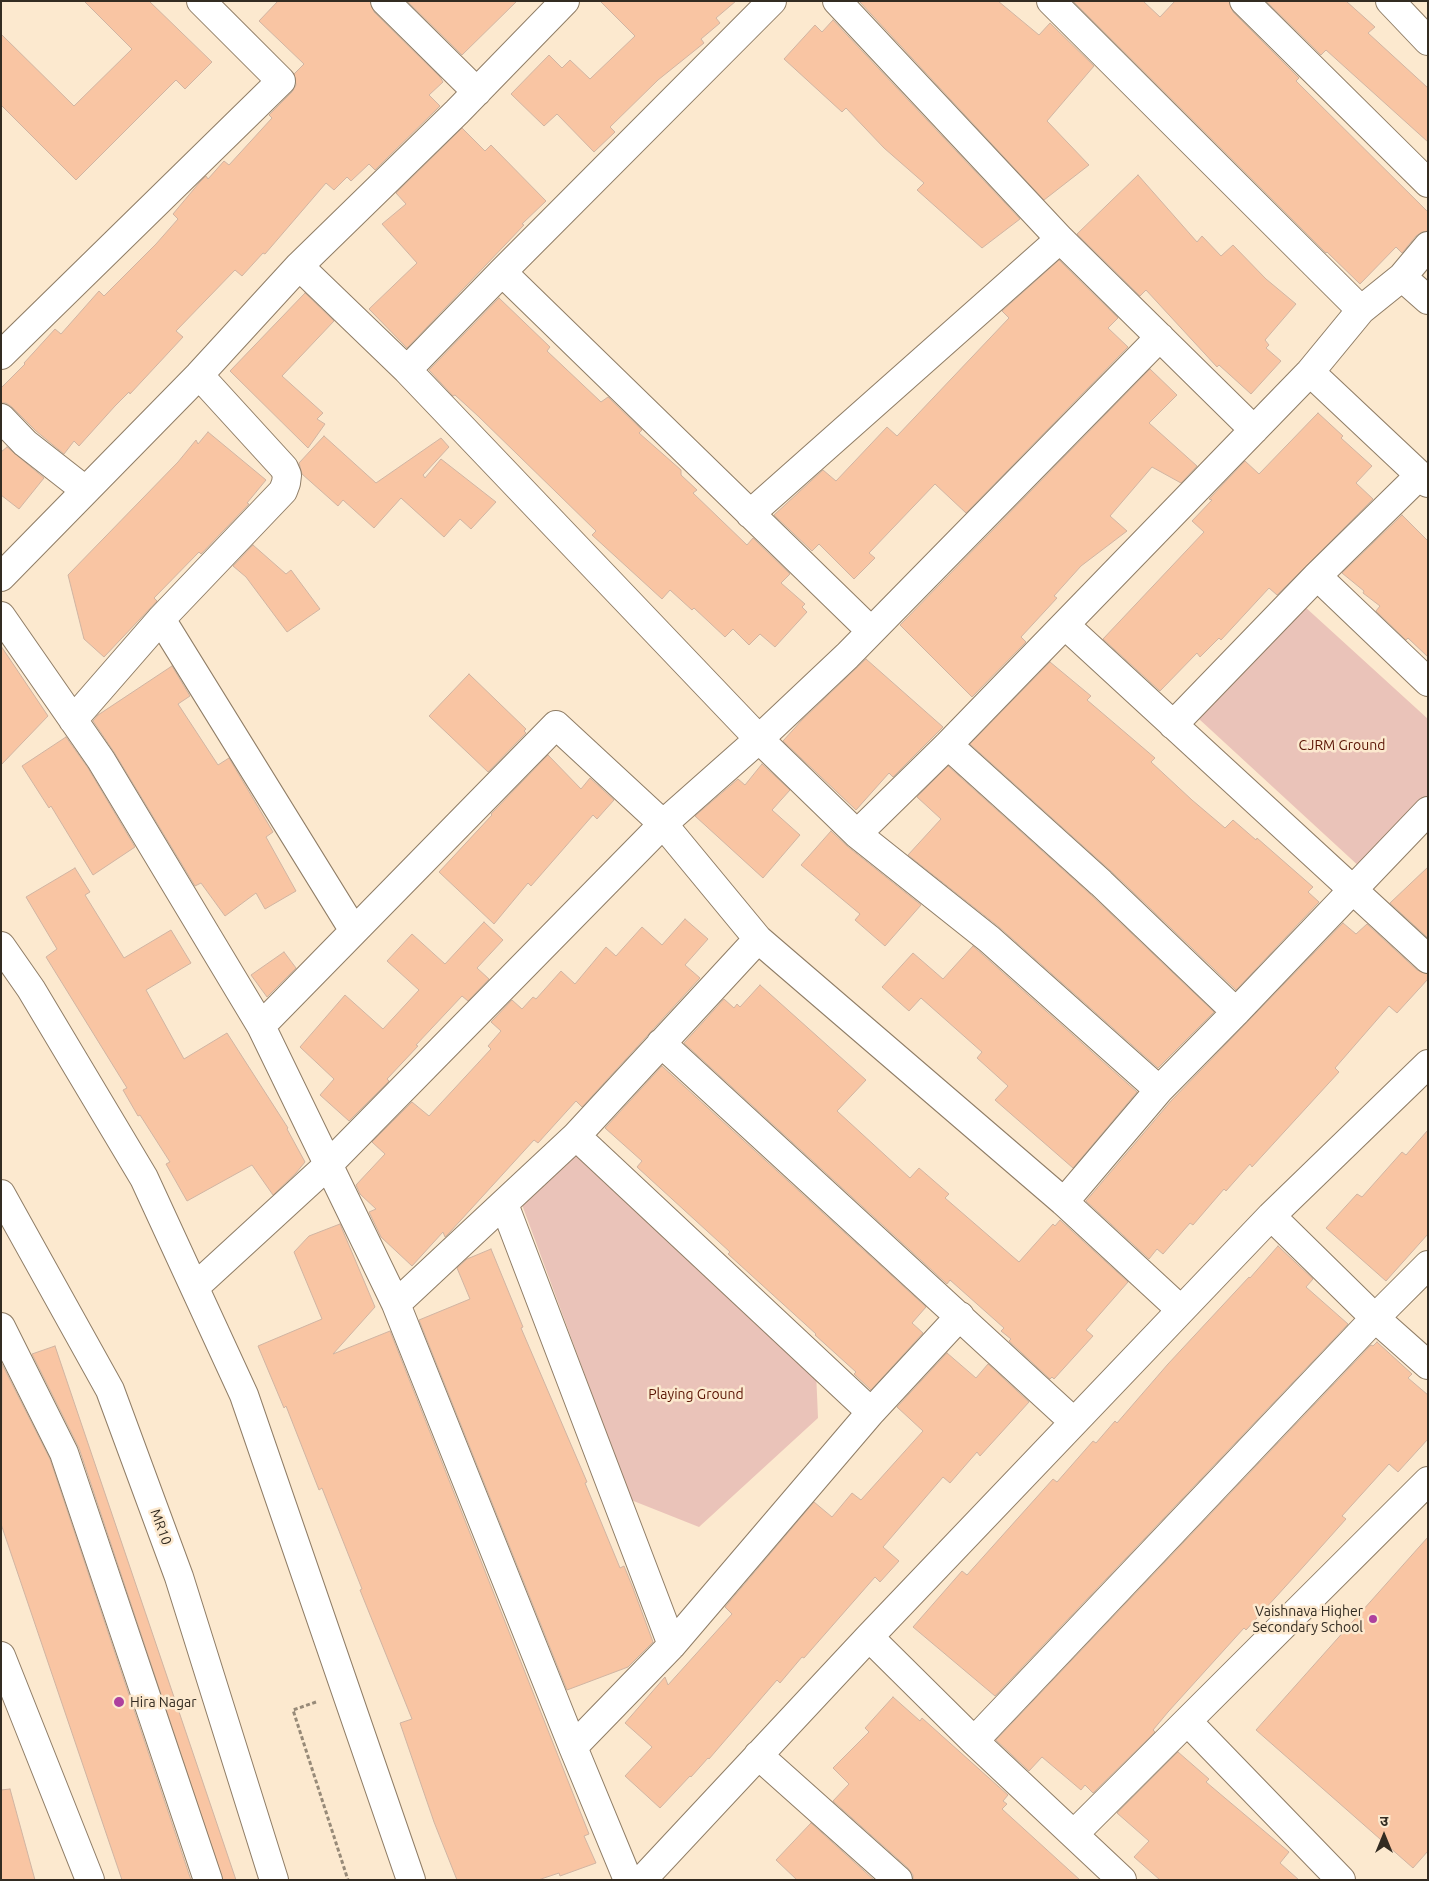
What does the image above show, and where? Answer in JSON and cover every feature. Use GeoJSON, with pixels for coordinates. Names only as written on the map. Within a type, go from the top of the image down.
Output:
{"type":"FeatureCollection","features":[{"type":"Feature","properties":{"kind":"street"},"geometry":{"type":"LineString","coordinates":[[1,355],[281,81],[201,1]]}},
{"type":"Feature","properties":{"kind":"street"},"geometry":{"type":"LineString","coordinates":[[385,1],[477,92]]}},
{"type":"Feature","properties":{"kind":"street"},"geometry":{"type":"LineString","coordinates":[[1,577],[199,375],[299,266],[477,92],[565,1]]}},
{"type":"Feature","properties":{"kind":"street"},"geometry":{"type":"LineString","coordinates":[[407,370],[772,1]]}},
{"type":"Feature","properties":{"kind":"street"},"geometry":{"type":"LineString","coordinates":[[837,1],[1060,239],[1254,430]]}},
{"type":"Feature","properties":{"kind":"street"},"geometry":{"type":"LineString","coordinates":[[1051,1],[1361,310]]}},
{"type":"Feature","properties":{"kind":"street"},"geometry":{"type":"LineString","coordinates":[[1244,1],[1428,183]]}},
{"type":"Feature","properties":{"kind":"street"},"geometry":{"type":"LineString","coordinates":[[1390,1],[1423,25]]}},
{"type":"Feature","properties":{"kind":"street"},"geometry":{"type":"LineString","coordinates":[[750,514],[1060,239]]}},
{"type":"Feature","properties":{"kind":"street"},"geometry":{"type":"LineString","coordinates":[[857,834],[948,745],[1065,625],[1310,372],[1361,310],[1402,277],[1428,246]]}},
{"type":"Feature","properties":{"kind":"street"},"geometry":{"type":"LineString","coordinates":[[299,266],[407,370],[759,739],[857,834],[989,939],[1158,1090]]}},
{"type":"Feature","properties":{"kind":"street"},"geometry":{"type":"LineString","coordinates":[[502,272],[871,631]]}},
{"type":"Feature","properties":{"kind":"street"},"geometry":{"type":"LineString","coordinates":[[1402,277],[1428,300]]}},
{"type":"Feature","properties":{"kind":"street"},"geometry":{"type":"LineString","coordinates":[[195,1287],[328,1165],[663,824],[759,739],[871,631],[1160,337]]}},
{"type":"Feature","properties":{"kind":"street"},"geometry":{"type":"LineString","coordinates":[[1173,725],[1317,576],[1424,479],[1310,372]]}},
{"type":"Feature","properties":{"kind":"street"},"geometry":{"type":"LineString","coordinates":[[74,720],[161,618],[283,491],[286,483],[287,475],[284,468],[199,375]]}},
{"type":"Feature","properties":{"kind":"street"},"geometry":{"type":"LineString","coordinates":[[1,418],[25,443],[85,490]]}},
{"type":"Feature","properties":{"kind":"street"},"geometry":{"type":"LineString","coordinates":[[1317,576],[1428,682]]}},
{"type":"Feature","properties":{"kind":"street"},"geometry":{"type":"LineString","coordinates":[[1,616],[101,760],[261,1026],[396,1304],[572,1747],[628,1880]]}},
{"type":"Feature","properties":{"kind":"street"},"geometry":{"type":"LineString","coordinates":[[161,618],[354,931]]}},
{"type":"Feature","properties":{"kind":"street"},"geometry":{"type":"LineString","coordinates":[[1065,625],[1428,959]]}},
{"type":"Feature","properties":{"kind":"street"},"geometry":{"type":"LineString","coordinates":[[261,1026],[556,726],[663,824],[758,939],[1064,1202],[1180,1310]]}},
{"type":"Feature","properties":{"kind":"street"},"geometry":{"type":"LineString","coordinates":[[948,745],[1101,883],[1236,1012]]}},
{"type":"Feature","properties":{"kind":"street"},"geometry":{"type":"LineString","coordinates":[[1064,1202],[1158,1090],[1236,1012],[1428,811]]}},
{"type":"Feature","properties":{"kind":"street"},"geometry":{"type":"LineString","coordinates":[[396,1304],[576,1136],[758,939]]}},
{"type":"Feature","properties":{"kind":"street"},"geometry":{"type":"LineString","coordinates":[[1,946],[31,989],[144,1178],[244,1395],[411,1880]]}},
{"type":"Feature","properties":{"kind":"street"},"geometry":{"type":"LineString","coordinates":[[661,1043],[1074,1422]]}},
{"type":"Feature","properties":{"kind":"street"},"geometry":{"type":"LineString","coordinates":[[642,1880],[869,1637],[1180,1310],[1271,1216],[1428,1064]]}},
{"type":"Feature","properties":{"kind":"street"},"geometry":{"type":"LineString","coordinates":[[576,1136],[871,1412]]}},
{"type":"Feature","properties":{"kind":"street","name":"MR10"},"geometry":{"type":"LineString","coordinates":[[1,1194],[110,1390],[178,1577],[274,1880]]}},
{"type":"Feature","properties":{"kind":"street"},"geometry":{"type":"LineString","coordinates":[[504,1204],[672,1645]]}},
{"type":"Feature","properties":{"kind":"street"},"geometry":{"type":"LineString","coordinates":[[1271,1216],[1375,1318],[1428,1365]]}},
{"type":"Feature","properties":{"kind":"street"},"geometry":{"type":"LineString","coordinates":[[974,1741],[1375,1318],[1428,1265]]}},
{"type":"Feature","properties":{"kind":"street"},"geometry":{"type":"LineString","coordinates":[[572,1747],[672,1645],[871,1412],[960,1316]]}},
{"type":"Feature","properties":{"kind":"street"},"geometry":{"type":"LineString","coordinates":[[1,1327],[64,1453],[208,1880]]}},
{"type":"Feature","properties":{"kind":"street"},"geometry":{"type":"LineString","coordinates":[[1074,1834],[1428,1480]]}},
{"type":"Feature","properties":{"kind":"street"},"geometry":{"type":"LineString","coordinates":[[869,1637],[974,1741],[1122,1880]]}},
{"type":"Feature","properties":{"kind":"street"},"geometry":{"type":"LineString","coordinates":[[1,1656],[90,1880]]}},
{"type":"Feature","properties":{"kind":"street"},"geometry":{"type":"LineString","coordinates":[[1188,1722],[1341,1880]]}},
{"type":"Feature","properties":{"kind":"street"},"geometry":{"type":"LineString","coordinates":[[758,1755],[898,1880]]}},
{"type":"Feature","properties":{"kind":"path"},"geometry":{"type":"LineString","coordinates":[[293,1710],[348,1880]]}},
{"type":"Feature","properties":{"kind":"green space","name":"CJRM Ground"},"geometry":{"type":"Polygon","coordinates":[[[1304,606],[1428,719],[1428,799],[1362,869],[1199,719],[1304,606]]]}},
{"type":"Feature","properties":{"kind":"green space","name":"Playing Ground"},"geometry":{"type":"Polygon","coordinates":[[[576,1152],[816,1371],[818,1418],[699,1527],[631,1500],[521,1202],[576,1152]]]}},
{"type":"Feature","properties":{"kind":"building"},"geometry":{"type":"Polygon","coordinates":[[[84,1],[149,1],[212,62],[185,89],[176,80],[76,180],[1,105],[1,34],[74,106],[132,49],[84,1]]]}},
{"type":"Feature","properties":{"kind":"building"},"geometry":{"type":"Polygon","coordinates":[[[278,1],[370,1],[374,12],[440,77],[443,82],[429,95],[440,106],[375,170],[369,164],[351,181],[347,177],[334,190],[326,183],[265,254],[263,253],[242,276],[235,270],[176,331],[183,337],[130,394],[129,392],[115,406],[79,446],[74,441],[64,454],[36,431],[12,407],[6,403],[1,403],[1,388],[25,364],[55,329],[61,334],[99,291],[104,296],[156,244],[178,219],[173,214],[199,183],[206,176],[208,179],[224,161],[229,165],[272,118],[269,115],[292,92],[296,85],[294,74],[304,64],[259,21],[278,1]]]}},
{"type":"Feature","properties":{"kind":"building"},"geometry":{"type":"Polygon","coordinates":[[[407,1],[517,1],[462,55],[407,1]]]}},
{"type":"Feature","properties":{"kind":"building"},"geometry":{"type":"Polygon","coordinates":[[[600,1],[736,1],[716,18],[720,23],[701,39],[704,43],[658,80],[610,127],[615,132],[594,152],[557,114],[544,126],[511,94],[549,55],[562,68],[570,60],[590,79],[635,36],[600,1]]]}},
{"type":"Feature","properties":{"kind":"building"},"geometry":{"type":"Polygon","coordinates":[[[859,1],[998,1],[1039,35],[1050,23],[1094,66],[1047,121],[1089,165],[1044,200],[859,1]]]}},
{"type":"Feature","properties":{"kind":"building"},"geometry":{"type":"Polygon","coordinates":[[[1073,1],[1143,1],[1160,17],[1175,1],[1229,1],[1233,12],[1299,78],[1296,81],[1428,212],[1428,231],[1416,236],[1402,253],[1396,247],[1360,284],[1326,253],[1073,1]]]}},
{"type":"Feature","properties":{"kind":"building"},"geometry":{"type":"Polygon","coordinates":[[[1266,1],[1346,1],[1375,27],[1368,33],[1428,88],[1428,142],[1326,50],[1321,55],[1266,1]]]}},
{"type":"Feature","properties":{"kind":"building"},"geometry":{"type":"Polygon","coordinates":[[[833,20],[1020,219],[982,248],[917,190],[924,183],[884,148],[846,108],[842,112],[784,59],[815,25],[822,32],[833,20]]]}},
{"type":"Feature","properties":{"kind":"building"},"geometry":{"type":"Polygon","coordinates":[[[462,128],[485,151],[491,145],[546,201],[522,224],[524,225],[407,348],[369,309],[417,263],[382,224],[406,204],[396,193],[462,128]]]}},
{"type":"Feature","properties":{"kind":"building"},"geometry":{"type":"Polygon","coordinates":[[[1138,175],[1197,242],[1202,236],[1221,256],[1233,245],[1266,279],[1296,304],[1265,340],[1269,345],[1266,348],[1281,361],[1251,394],[1219,365],[1217,367],[1146,290],[1140,296],[1077,234],[1138,175]]]}},
{"type":"Feature","properties":{"kind":"building"},"geometry":{"type":"Polygon","coordinates":[[[1059,260],[1118,318],[1108,328],[1128,347],[966,513],[935,484],[869,553],[875,558],[854,579],[819,544],[812,551],[774,515],[823,470],[836,481],[887,427],[897,436],[1009,318],[1002,311],[1059,260]]]}},
{"type":"Feature","properties":{"kind":"building"},"geometry":{"type":"Polygon","coordinates":[[[305,293],[334,321],[282,376],[323,413],[317,419],[325,424],[308,448],[230,371],[305,293]]]}},
{"type":"Feature","properties":{"kind":"building"},"geometry":{"type":"Polygon","coordinates":[[[499,298],[550,347],[547,351],[601,402],[608,397],[642,430],[639,433],[681,470],[681,475],[697,490],[693,493],[747,545],[753,538],[790,574],[781,583],[805,604],[802,607],[807,612],[775,647],[760,634],[749,645],[733,629],[725,637],[694,608],[692,610],[670,590],[662,599],[592,535],[596,531],[478,416],[455,395],[453,396],[429,370],[499,298]]]}},
{"type":"Feature","properties":{"kind":"building"},"geometry":{"type":"Polygon","coordinates":[[[1150,369],[1177,395],[1149,423],[1197,466],[1181,483],[1152,467],[1110,516],[1127,531],[1081,566],[1054,596],[1057,598],[1021,637],[1026,642],[972,697],[900,625],[1150,369]]]}},
{"type":"Feature","properties":{"kind":"building"},"geometry":{"type":"Polygon","coordinates":[[[1318,413],[1343,436],[1341,438],[1372,466],[1356,483],[1373,499],[1277,595],[1269,588],[1221,640],[1219,638],[1200,657],[1197,653],[1160,691],[1103,639],[1204,532],[1192,521],[1212,500],[1209,499],[1245,461],[1259,474],[1318,413]]]}},
{"type":"Feature","properties":{"kind":"building"},"geometry":{"type":"Polygon","coordinates":[[[208,432],[266,480],[247,503],[249,504],[201,554],[199,552],[154,598],[157,601],[104,657],[84,639],[68,575],[178,462],[196,440],[198,444],[208,432]]]}},
{"type":"Feature","properties":{"kind":"building"},"geometry":{"type":"Polygon","coordinates":[[[324,436],[376,483],[441,438],[449,447],[423,475],[425,478],[441,459],[496,502],[471,529],[460,519],[444,537],[401,498],[374,528],[343,500],[338,506],[302,474],[299,463],[324,436]]]}},
{"type":"Feature","properties":{"kind":"building"},"geometry":{"type":"Polygon","coordinates":[[[7,447],[44,478],[19,509],[1,495],[1,452],[7,447]]]}},
{"type":"Feature","properties":{"kind":"building"},"geometry":{"type":"Polygon","coordinates":[[[1402,515],[1428,541],[1428,657],[1408,638],[1406,640],[1376,611],[1380,606],[1342,573],[1402,515]]]}},
{"type":"Feature","properties":{"kind":"building"},"geometry":{"type":"Polygon","coordinates":[[[253,545],[286,574],[291,570],[320,609],[287,632],[246,577],[233,566],[253,545]]]}},
{"type":"Feature","properties":{"kind":"building"},"geometry":{"type":"Polygon","coordinates":[[[1,646],[48,716],[1,765],[1,646]]]}},
{"type":"Feature","properties":{"kind":"building"},"geometry":{"type":"Polygon","coordinates":[[[866,659],[943,727],[893,777],[889,773],[856,810],[783,741],[802,720],[866,659]]]}},
{"type":"Feature","properties":{"kind":"building"},"geometry":{"type":"Polygon","coordinates":[[[1050,662],[1091,696],[1087,700],[1155,758],[1151,762],[1192,800],[1225,828],[1233,820],[1256,840],[1257,838],[1313,887],[1308,892],[1319,902],[1236,990],[1112,872],[970,744],[1050,662]]]}},
{"type":"Feature","properties":{"kind":"building"},"geometry":{"type":"Polygon","coordinates":[[[172,666],[190,696],[178,704],[218,765],[229,758],[273,832],[266,837],[296,891],[265,909],[256,893],[225,916],[201,883],[195,886],[114,752],[93,721],[98,715],[172,666]]]}},
{"type":"Feature","properties":{"kind":"building"},"geometry":{"type":"Polygon","coordinates":[[[469,674],[526,729],[524,731],[526,733],[488,772],[429,716],[469,674]]]}},
{"type":"Feature","properties":{"kind":"building"},"geometry":{"type":"Polygon","coordinates":[[[66,737],[88,768],[135,847],[93,875],[51,806],[49,808],[22,766],[66,737]]]}},
{"type":"Feature","properties":{"kind":"building"},"geometry":{"type":"Polygon","coordinates":[[[548,755],[581,789],[590,778],[614,800],[597,819],[593,815],[531,886],[528,883],[494,924],[439,872],[548,755]]]}},
{"type":"Feature","properties":{"kind":"building"},"geometry":{"type":"Polygon","coordinates":[[[762,764],[790,790],[772,810],[800,835],[763,878],[695,816],[738,779],[745,785],[762,764]]]}},
{"type":"Feature","properties":{"kind":"building"},"geometry":{"type":"Polygon","coordinates":[[[948,766],[1090,894],[1214,1012],[1158,1068],[999,927],[908,855],[941,819],[917,797],[948,766]]]}},
{"type":"Feature","properties":{"kind":"building"},"geometry":{"type":"Polygon","coordinates":[[[831,831],[921,905],[885,946],[855,920],[860,914],[801,865],[831,831]]]}},
{"type":"Feature","properties":{"kind":"building"},"geometry":{"type":"Polygon","coordinates":[[[1428,867],[1428,938],[1390,903],[1428,867]]]}},
{"type":"Feature","properties":{"kind":"building"},"geometry":{"type":"Polygon","coordinates":[[[75,868],[90,892],[85,895],[124,958],[171,930],[191,963],[146,990],[184,1059],[227,1033],[288,1128],[305,1162],[273,1195],[252,1165],[187,1201],[166,1164],[170,1162],[140,1115],[138,1116],[123,1090],[127,1088],[46,957],[57,949],[26,897],[75,868]]]}},
{"type":"Feature","properties":{"kind":"building"},"geometry":{"type":"Polygon","coordinates":[[[685,919],[708,939],[685,965],[700,978],[582,1107],[576,1101],[538,1143],[534,1140],[450,1232],[445,1237],[443,1232],[412,1266],[381,1237],[369,1212],[376,1209],[360,1194],[356,1185],[385,1154],[372,1142],[412,1102],[429,1116],[491,1049],[488,1046],[501,1031],[491,1022],[512,1000],[522,1009],[533,997],[536,999],[561,971],[575,984],[606,947],[616,956],[642,927],[662,945],[685,919]]]}},
{"type":"Feature","properties":{"kind":"building"},"geometry":{"type":"Polygon","coordinates":[[[484,922],[503,940],[477,968],[489,979],[468,1001],[462,996],[416,1045],[418,1046],[387,1079],[389,1081],[349,1121],[320,1095],[334,1079],[300,1047],[345,995],[383,1029],[419,990],[387,961],[412,934],[445,964],[484,922]]]}},
{"type":"Feature","properties":{"kind":"building"},"geometry":{"type":"Polygon","coordinates":[[[1343,923],[1356,934],[1367,924],[1417,970],[1428,974],[1428,979],[1397,1013],[1389,1006],[1335,1068],[1339,1072],[1252,1167],[1250,1164],[1226,1191],[1224,1189],[1193,1225],[1190,1223],[1163,1254],[1157,1249],[1149,1259],[1086,1201],[1171,1101],[1343,923]]]}},
{"type":"Feature","properties":{"kind":"building"},"geometry":{"type":"Polygon","coordinates":[[[973,946],[1137,1092],[1073,1168],[995,1100],[1008,1086],[977,1058],[982,1052],[921,998],[909,1011],[882,987],[913,953],[943,979],[973,946]]]}},
{"type":"Feature","properties":{"kind":"building"},"geometry":{"type":"Polygon","coordinates":[[[284,952],[296,968],[267,997],[251,975],[284,952]]]}},
{"type":"Feature","properties":{"kind":"building"},"geometry":{"type":"Polygon","coordinates":[[[760,985],[866,1080],[837,1111],[910,1178],[919,1168],[949,1194],[945,1198],[1019,1262],[1053,1224],[1055,1226],[1060,1220],[1128,1282],[1086,1330],[1093,1336],[1054,1379],[1052,1377],[1050,1379],[1009,1341],[1011,1339],[1001,1331],[1004,1328],[950,1280],[947,1284],[684,1043],[724,999],[734,1008],[737,1004],[740,1007],[760,985]]]}},
{"type":"Feature","properties":{"kind":"building"},"geometry":{"type":"Polygon","coordinates":[[[662,1066],[926,1307],[912,1323],[923,1333],[871,1390],[854,1374],[856,1372],[728,1254],[730,1252],[637,1167],[642,1161],[605,1128],[662,1066]]]}},
{"type":"Feature","properties":{"kind":"building"},"geometry":{"type":"Polygon","coordinates":[[[1428,1130],[1428,1234],[1386,1281],[1326,1228],[1357,1194],[1362,1197],[1402,1152],[1406,1155],[1428,1130]]]}},
{"type":"Feature","properties":{"kind":"building"},"geometry":{"type":"Polygon","coordinates":[[[340,1224],[375,1307],[333,1354],[390,1331],[589,1834],[584,1836],[596,1863],[560,1876],[559,1873],[538,1880],[457,1880],[434,1822],[400,1723],[412,1719],[360,1590],[362,1589],[322,1488],[319,1490],[286,1406],[284,1408],[258,1346],[322,1319],[294,1252],[309,1236],[340,1224]]]}},
{"type":"Feature","properties":{"kind":"building"},"geometry":{"type":"Polygon","coordinates":[[[1278,1246],[1313,1279],[1306,1287],[1348,1324],[995,1696],[913,1627],[962,1571],[967,1575],[1053,1479],[1057,1482],[1093,1441],[1096,1443],[1115,1421],[1117,1423],[1168,1364],[1278,1246]]]}},
{"type":"Feature","properties":{"kind":"building"},"geometry":{"type":"Polygon","coordinates":[[[491,1249],[523,1327],[521,1328],[587,1482],[585,1483],[620,1568],[624,1566],[653,1642],[628,1667],[567,1690],[419,1320],[470,1299],[457,1268],[467,1259],[491,1249]]]}},
{"type":"Feature","properties":{"kind":"building"},"geometry":{"type":"Polygon","coordinates":[[[1377,1342],[1412,1374],[1408,1378],[1428,1395],[1428,1439],[1398,1472],[1389,1464],[1342,1516],[1346,1519],[1246,1630],[1244,1628],[1168,1712],[1153,1730],[1155,1732],[1093,1793],[1085,1785],[1081,1790],[1042,1757],[1029,1771],[996,1740],[1371,1345],[1373,1346],[1377,1342]]]}},
{"type":"Feature","properties":{"kind":"building"},"geometry":{"type":"Polygon","coordinates":[[[55,1346],[236,1880],[223,1880],[79,1448],[32,1354],[55,1346]]]}},
{"type":"Feature","properties":{"kind":"building"},"geometry":{"type":"Polygon","coordinates":[[[947,1353],[976,1378],[988,1364],[1029,1402],[980,1456],[977,1452],[950,1483],[943,1477],[883,1547],[899,1561],[880,1582],[875,1577],[804,1658],[802,1657],[780,1683],[777,1680],[709,1759],[660,1808],[625,1776],[652,1747],[625,1723],[665,1677],[668,1685],[732,1614],[725,1607],[814,1502],[832,1517],[852,1493],[861,1500],[923,1431],[897,1407],[947,1353]]]}},
{"type":"Feature","properties":{"kind":"building"},"geometry":{"type":"Polygon","coordinates":[[[2,1364],[50,1459],[191,1880],[122,1880],[1,1524],[2,1364]]]}},
{"type":"Feature","properties":{"kind":"building","name":"Vaishnava Higher Secondary School"},"geometry":{"type":"Polygon","coordinates":[[[1428,1537],[1428,1851],[1413,1868],[1256,1730],[1428,1537]]]}},
{"type":"Feature","properties":{"kind":"building"},"geometry":{"type":"Polygon","coordinates":[[[893,1697],[920,1721],[922,1718],[1008,1795],[1003,1801],[1007,1804],[1002,1809],[1080,1880],[913,1880],[913,1875],[908,1868],[833,1801],[849,1784],[833,1768],[869,1732],[865,1728],[893,1697]]]}},
{"type":"Feature","properties":{"kind":"building"},"geometry":{"type":"Polygon","coordinates":[[[1178,1752],[1209,1779],[1206,1782],[1289,1852],[1280,1863],[1299,1880],[1160,1880],[1134,1857],[1149,1841],[1117,1813],[1178,1752]]]}},
{"type":"Feature","properties":{"kind":"building"},"geometry":{"type":"Polygon","coordinates":[[[10,1789],[35,1880],[1,1880],[1,1790],[10,1789]]]}},
{"type":"Feature","properties":{"kind":"building"},"geometry":{"type":"Polygon","coordinates":[[[811,1823],[874,1880],[797,1880],[776,1860],[811,1823]]]}},
{"type":"Feature","properties":{"kind":"place","name":"Vaishnava Higher Secondary School"},"geometry":{"type":"Point","coordinates":[1373,1619]}},
{"type":"Feature","properties":{"kind":"place","name":"Hira Nagar"},"geometry":{"type":"Point","coordinates":[119,1702]}}]}
